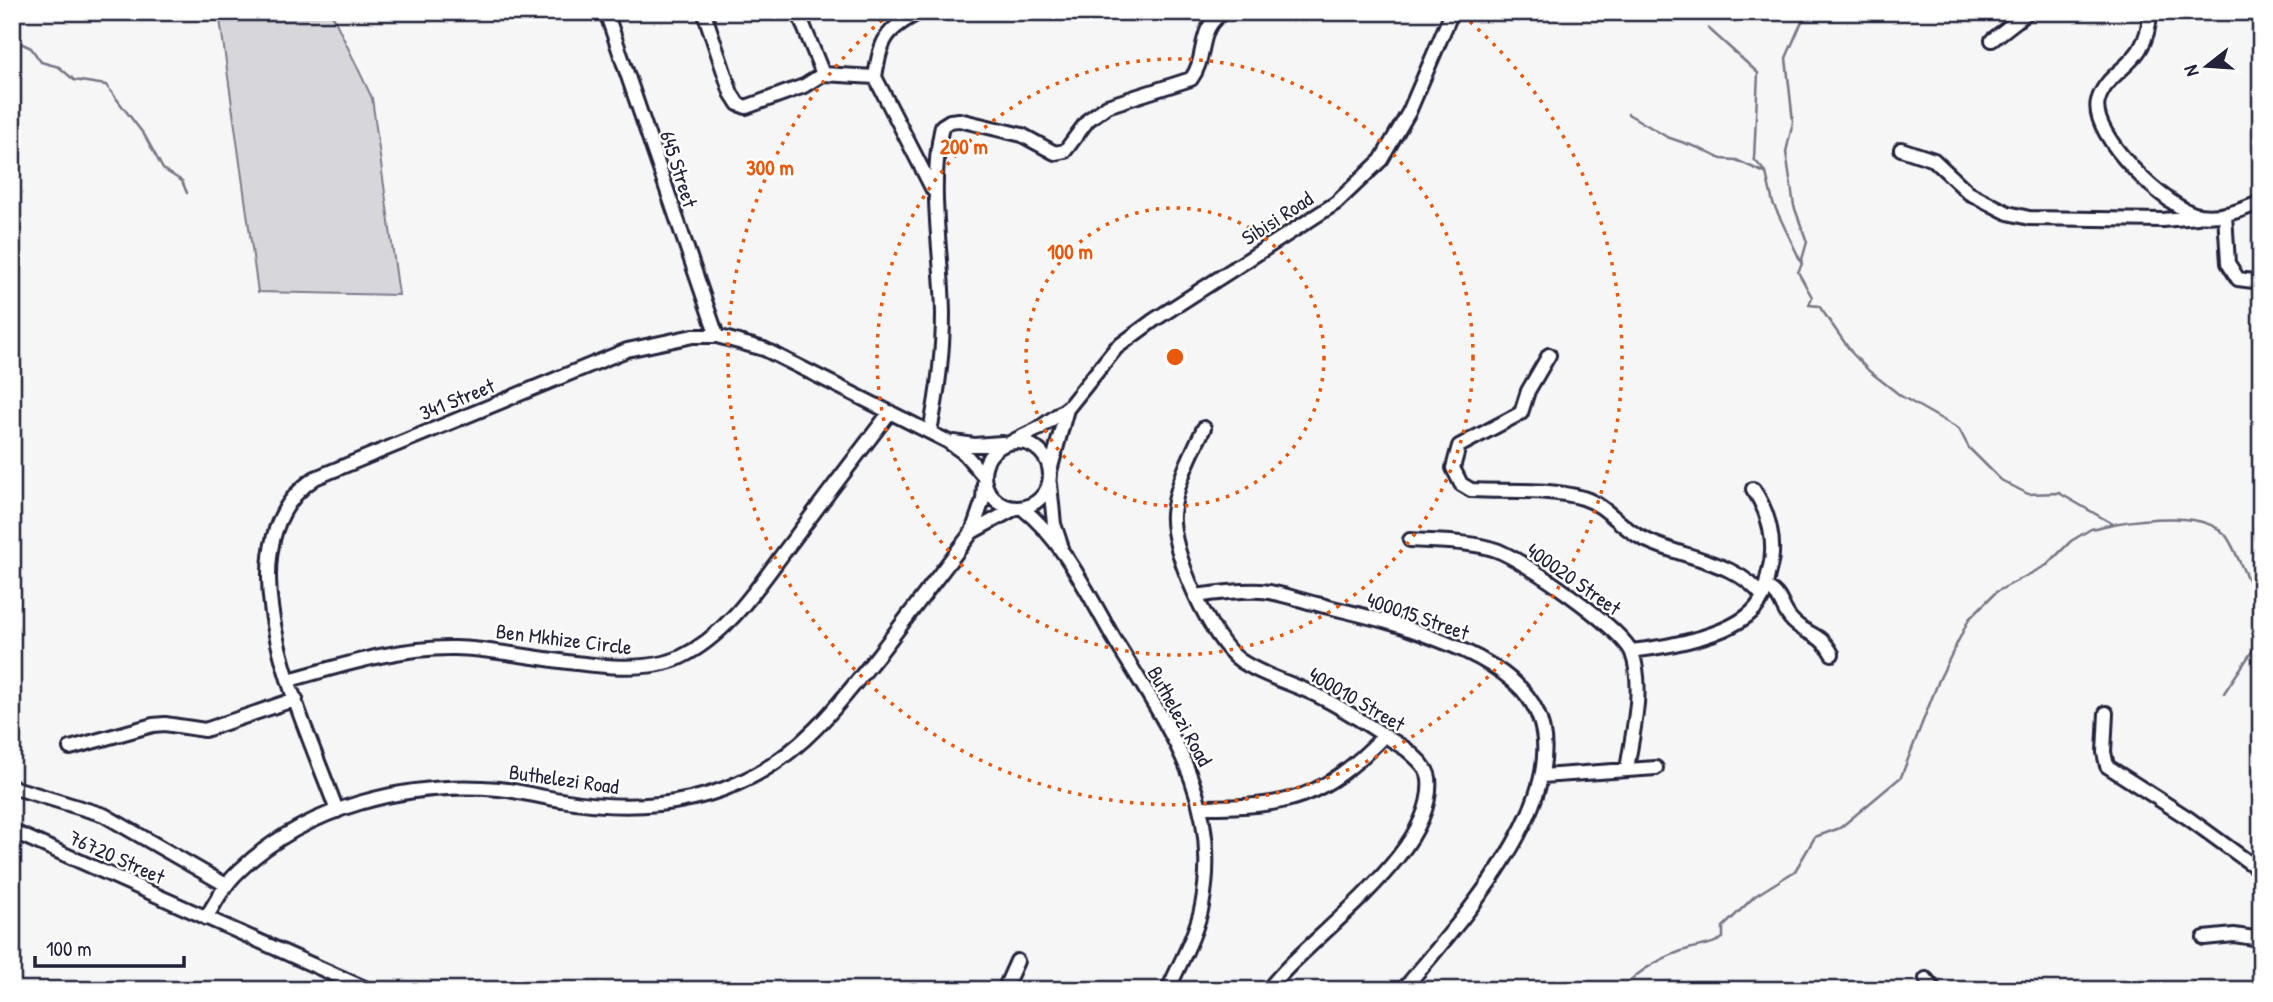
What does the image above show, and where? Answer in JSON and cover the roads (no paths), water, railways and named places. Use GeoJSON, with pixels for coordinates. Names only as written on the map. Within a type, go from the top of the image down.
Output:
{"type":"FeatureCollection","features":[{"type":"Feature","properties":{"kind":"street","name":"645 Street"},"geometry":{"type":"LineString","coordinates":[[606,12],[717,336]]}},
{"type":"Feature","properties":{"kind":"street"},"geometry":{"type":"LineString","coordinates":[[704,12],[731,93],[742,106],[792,91],[823,74],[875,77]]}},
{"type":"Feature","properties":{"kind":"street"},"geometry":{"type":"LineString","coordinates":[[798,12],[823,74]]}},
{"type":"Feature","properties":{"kind":"street"},"geometry":{"type":"LineString","coordinates":[[920,12],[898,23],[884,39],[875,77],[899,130],[935,194]]}},
{"type":"Feature","properties":{"kind":"street"},"geometry":{"type":"LineString","coordinates":[[930,431],[938,393],[942,350],[935,194],[936,154],[945,123],[959,120],[1023,135],[1055,153],[1065,151],[1088,120],[1107,106],[1191,79],[1198,64],[1203,36],[1210,23],[1224,12]]}},
{"type":"Feature","properties":{"kind":"street","name":"Sibisi Road"},"geometry":{"type":"LineString","coordinates":[[1010,442],[1038,429],[1066,409],[1097,369],[1129,336],[1336,203],[1365,178],[1397,137],[1452,12]]}},
{"type":"Feature","properties":{"kind":"street"},"geometry":{"type":"LineString","coordinates":[[1992,40],[2028,12]]}},
{"type":"Feature","properties":{"kind":"street"},"geometry":{"type":"LineString","coordinates":[[2150,12],[2146,40],[2137,57],[2103,90],[2097,112],[2099,123],[2114,146],[2171,202],[2185,211],[2208,215]]}},
{"type":"Feature","properties":{"kind":"street"},"geometry":{"type":"LineString","coordinates":[[1901,149],[1934,160],[1969,193],[2008,213],[2029,218],[2164,220],[2225,215],[2261,202]]}},
{"type":"Feature","properties":{"kind":"street"},"geometry":{"type":"LineString","coordinates":[[2225,215],[2231,271],[2238,279],[2261,282]]}},
{"type":"Feature","properties":{"kind":"street","name":"341 Street"},"geometry":{"type":"LineString","coordinates":[[337,811],[289,680],[277,639],[269,556],[280,514],[304,485],[328,471],[627,350],[675,338],[717,336],[764,349],[930,431],[964,453],[984,479]]}},
{"type":"Feature","properties":{"kind":"street"},"geometry":{"type":"LineString","coordinates":[[1549,355],[1528,391],[1521,413],[1460,446],[1453,468],[1461,484],[1471,490],[1565,494],[1592,501],[1638,537],[1738,574],[1764,592],[1777,594],[1789,618],[1822,639],[1832,654]]}},
{"type":"Feature","properties":{"kind":"street","name":"Sibisi Road"},"geometry":{"type":"LineString","coordinates":[[1050,475],[1066,409]]}},
{"type":"Feature","properties":{"kind":"street","name":"Ben Mkhize Circle"},"geometry":{"type":"LineString","coordinates":[[289,680],[388,653],[415,650],[503,650],[620,668],[644,668],[680,658],[707,641],[739,609],[890,412]]}},
{"type":"Feature","properties":{"kind":"street","name":"400010 Street"},"geometry":{"type":"LineString","coordinates":[[1204,428],[1185,467],[1173,515],[1174,530],[1196,596],[1218,639],[1242,662],[1326,699],[1384,736],[1418,759],[1429,776],[1426,802],[1419,824],[1373,885],[1296,959],[1268,990]]}},
{"type":"Feature","properties":{"kind":"street","name":"341 Street"},"geometry":{"type":"LineString","coordinates":[[947,441],[974,445],[1010,442]]}},
{"type":"Feature","properties":{"kind":"street"},"geometry":{"type":"LineString","coordinates":[[1010,442],[1033,446],[1047,461],[1050,475]]}},
{"type":"Feature","properties":{"kind":"street","name":"Buthelezi Road"},"geometry":{"type":"LineString","coordinates":[[972,533],[982,507],[989,455],[1010,442]]}},
{"type":"Feature","properties":{"kind":"street","name":"Buthelezi Road"},"geometry":{"type":"LineString","coordinates":[[206,918],[226,885],[266,849],[337,811],[375,798],[424,789],[502,789],[600,806],[632,807],[693,799],[733,785],[799,747],[834,711],[972,533],[991,519],[1040,498],[1050,475]]}},
{"type":"Feature","properties":{"kind":"street","name":"Buthelezi Road"},"geometry":{"type":"LineString","coordinates":[[1050,475],[1054,524],[1064,555]]}},
{"type":"Feature","properties":{"kind":"street","name":"Buthelezi Road"},"geometry":{"type":"LineString","coordinates":[[984,479],[996,501],[1019,508],[1041,525],[1064,555],[1177,744],[1202,807],[1207,848],[1201,908],[1168,990]]}},
{"type":"Feature","properties":{"kind":"street"},"geometry":{"type":"LineString","coordinates":[[1627,770],[1637,682],[1631,651],[1674,644],[1719,630],[1753,611],[1764,592],[1774,549],[1765,510],[1753,489]]}},
{"type":"Feature","properties":{"kind":"street","name":"400020 Street"},"geometry":{"type":"LineString","coordinates":[[1410,540],[1483,547],[1505,554],[1603,621],[1631,651]]}},
{"type":"Feature","properties":{"kind":"street","name":"400015 Street"},"geometry":{"type":"LineString","coordinates":[[1196,596],[1262,591],[1401,626],[1476,657],[1514,681],[1534,706],[1544,735],[1542,776],[1523,826],[1508,855],[1403,990]]}},
{"type":"Feature","properties":{"kind":"street"},"geometry":{"type":"LineString","coordinates":[[70,748],[153,725],[165,724],[205,730],[296,699]]}},
{"type":"Feature","properties":{"kind":"street"},"geometry":{"type":"LineString","coordinates":[[2106,713],[2107,766],[2188,818],[2261,871]]}},
{"type":"Feature","properties":{"kind":"street"},"geometry":{"type":"LineString","coordinates":[[1202,807],[1260,806],[1306,795],[1341,775],[1384,736]]}},
{"type":"Feature","properties":{"kind":"street"},"geometry":{"type":"LineString","coordinates":[[1542,776],[1656,768]]}},
{"type":"Feature","properties":{"kind":"street"},"geometry":{"type":"LineString","coordinates":[[12,787],[104,815],[226,885]]}},
{"type":"Feature","properties":{"kind":"street","name":"76720 Street"},"geometry":{"type":"LineString","coordinates":[[12,831],[369,990]]}},
{"type":"Feature","properties":{"kind":"street"},"geometry":{"type":"LineString","coordinates":[[2204,938],[2234,935],[2261,939]]}},
{"type":"Feature","properties":{"kind":"street"},"geometry":{"type":"LineString","coordinates":[[1004,990],[1017,961]]}},
{"type":"Feature","properties":{"kind":"waterway"},"geometry":{"type":"LineString","coordinates":[[1801,263],[1807,242],[1794,206],[1786,152],[1793,122],[1786,58],[1806,12]]}},
{"type":"Feature","properties":{"kind":"waterway"},"geometry":{"type":"LineString","coordinates":[[1708,28],[1758,73],[1754,159],[1766,173],[1773,203],[1802,264],[1798,272],[1812,297],[1809,305],[1819,306],[1852,353],[1869,371],[1901,396],[1959,429],[1969,448],[2001,480],[2028,494],[2059,493],[2113,524],[2173,518],[2218,528],[2227,537],[2250,584],[2261,598]]}},
{"type":"Feature","properties":{"kind":"waterway"},"geometry":{"type":"LineString","coordinates":[[12,39],[31,48],[41,62],[59,67],[74,80],[106,85],[145,136],[163,169],[182,181],[187,193]]}},
{"type":"Feature","properties":{"kind":"waterway"},"geometry":{"type":"LineString","coordinates":[[1628,114],[1667,137],[1721,159],[1736,160],[1765,173]]}},
{"type":"Feature","properties":{"kind":"waterway"},"geometry":{"type":"LineString","coordinates":[[1621,990],[1635,976],[1663,959],[1723,938],[1723,927],[1755,896],[1795,871],[1815,837],[1840,828],[1901,777],[1939,680],[1969,619],[1996,592],[2047,565],[2071,541],[2091,529],[2113,524]]}},
{"type":"Feature","properties":{"kind":"waterway"},"geometry":{"type":"LineString","coordinates":[[2224,693],[2261,638]]}}]}
